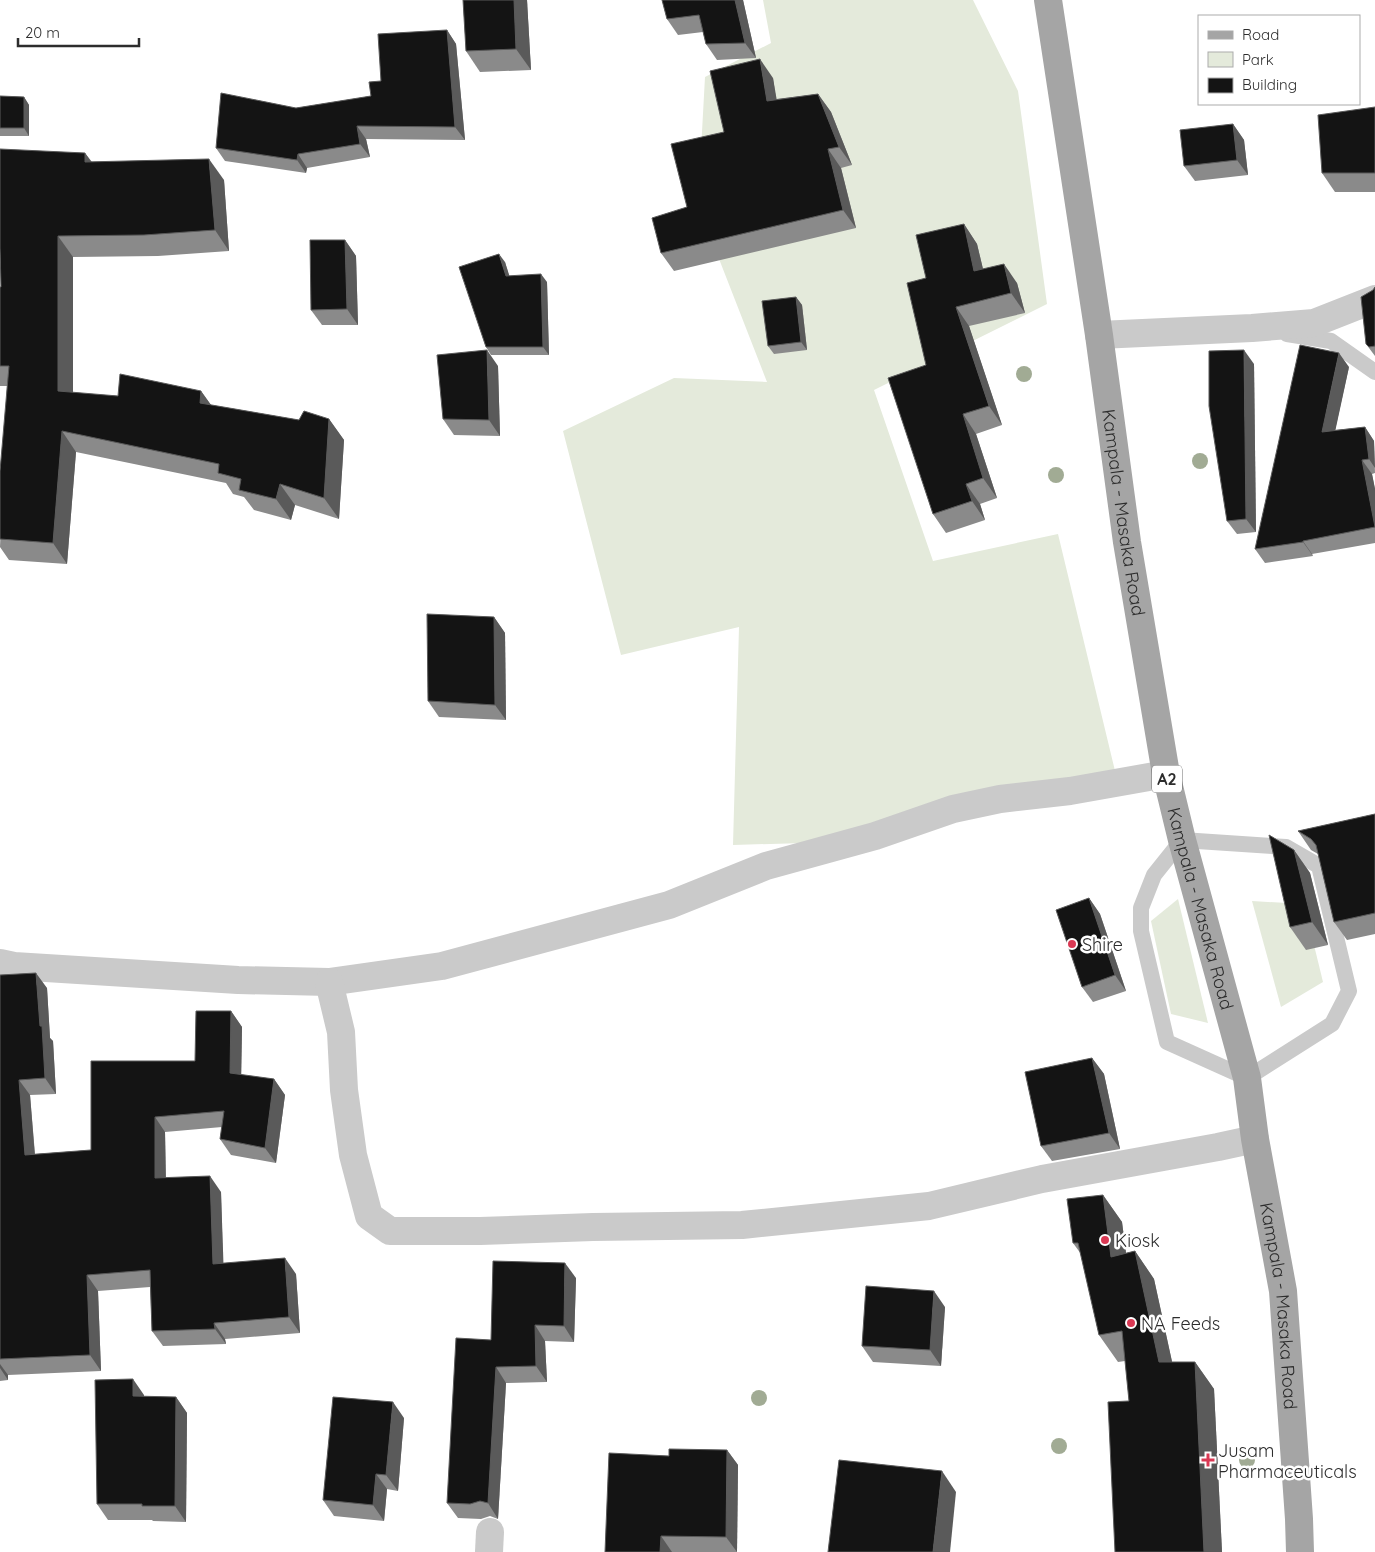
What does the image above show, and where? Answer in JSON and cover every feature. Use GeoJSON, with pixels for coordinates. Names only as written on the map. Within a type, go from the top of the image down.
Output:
{"type":"FeatureCollection","features":[{"type":"Feature","properties":{"kind":"main road","name":"Kampala - Masaka Road"},"geometry":{"type":"LineString","coordinates":[[1048,0],[1099,335],[1127,542],[1166,774],[1182,840],[1247,1078],[1255,1139],[1283,1291],[1300,1552]]}},
{"type":"Feature","properties":{"kind":"street"},"geometry":{"type":"LineString","coordinates":[[1099,335],[1252,328],[1314,323],[1375,299]]}},
{"type":"Feature","properties":{"kind":"street"},"geometry":{"type":"LineString","coordinates":[[0,962],[14,966],[238,980],[329,982],[442,966],[669,905],[766,866],[875,836],[953,809],[1000,799],[1070,791],[1166,774]]}},
{"type":"Feature","properties":{"kind":"street"},"geometry":{"type":"LineString","coordinates":[[329,982],[341,1032],[344,1090],[354,1155],[369,1216],[390,1232],[480,1231],[592,1226],[742,1225],[929,1206],[1042,1179],[1255,1139]]}},
{"type":"Feature","properties":{"kind":"lane"},"geometry":{"type":"LineString","coordinates":[[1252,328],[1331,341],[1375,372]]}},
{"type":"Feature","properties":{"kind":"lane"},"geometry":{"type":"LineString","coordinates":[[1182,840],[1286,847],[1318,866],[1349,991],[1332,1024],[1247,1078],[1167,1042],[1141,931],[1141,908],[1154,875],[1182,840]]}},
{"type":"Feature","properties":{"kind":"green space"},"geometry":{"type":"Polygon","coordinates":[[[763,0],[973,0],[1018,91],[1047,304],[874,390],[933,561],[1058,534],[1116,775],[873,841],[733,845],[739,627],[621,655],[563,431],[674,378],[767,382],[698,205],[705,77],[771,43],[763,0]]]}},
{"type":"Feature","properties":{"kind":"green space"},"geometry":{"type":"Polygon","coordinates":[[[1178,899],[1208,1023],[1171,1014],[1151,921],[1178,899]]]}},
{"type":"Feature","properties":{"kind":"green space"},"geometry":{"type":"Polygon","coordinates":[[[1252,901],[1304,904],[1323,982],[1281,1007],[1252,901]]]}},
{"type":"Feature","properties":{"kind":"building"},"geometry":{"type":"Polygon","coordinates":[[[463,0],[514,0],[516,49],[466,51],[463,0]]]}},
{"type":"Feature","properties":{"kind":"building"},"geometry":{"type":"Polygon","coordinates":[[[662,0],[735,0],[745,43],[706,44],[699,15],[667,19],[662,0]]]}},
{"type":"Feature","properties":{"kind":"building"},"geometry":{"type":"Polygon","coordinates":[[[447,30],[455,127],[357,126],[360,144],[298,154],[297,160],[216,148],[221,93],[296,108],[371,96],[369,82],[381,81],[378,34],[447,30]]]}},
{"type":"Feature","properties":{"kind":"building"},"geometry":{"type":"Polygon","coordinates":[[[760,59],[767,101],[818,94],[839,147],[828,149],[843,210],[661,253],[652,218],[687,207],[671,144],[724,132],[710,71],[760,59]]]}},
{"type":"Feature","properties":{"kind":"building"},"geometry":{"type":"Polygon","coordinates":[[[0,96],[24,97],[24,128],[0,128],[0,96]]]}},
{"type":"Feature","properties":{"kind":"building"},"geometry":{"type":"Polygon","coordinates":[[[1375,107],[1375,173],[1322,173],[1318,115],[1375,107]]]}},
{"type":"Feature","properties":{"kind":"building"},"geometry":{"type":"Polygon","coordinates":[[[1233,124],[1237,160],[1184,166],[1180,130],[1233,124]]]}},
{"type":"Feature","properties":{"kind":"building"},"geometry":{"type":"Polygon","coordinates":[[[0,149],[85,153],[85,162],[209,159],[215,230],[144,235],[58,236],[58,391],[118,396],[120,374],[201,391],[200,403],[299,420],[304,411],[329,419],[324,498],[280,484],[276,499],[239,490],[241,479],[218,473],[219,464],[62,431],[53,543],[0,539],[0,471],[9,366],[0,366],[0,149]]]}},
{"type":"Feature","properties":{"kind":"building"},"geometry":{"type":"Polygon","coordinates":[[[964,224],[974,271],[1004,264],[1011,293],[956,307],[989,406],[963,414],[983,478],[966,484],[972,501],[933,514],[888,378],[926,365],[907,283],[926,278],[916,235],[964,224]]]}},
{"type":"Feature","properties":{"kind":"building"},"geometry":{"type":"Polygon","coordinates":[[[310,240],[345,240],[347,309],[311,310],[310,240]]]}},
{"type":"Feature","properties":{"kind":"building"},"geometry":{"type":"Polygon","coordinates":[[[499,254],[506,276],[541,274],[543,347],[486,347],[459,267],[499,254]]]}},
{"type":"Feature","properties":{"kind":"building"},"geometry":{"type":"Polygon","coordinates":[[[1375,287],[1375,346],[1369,347],[1366,344],[1361,297],[1375,287]]]}},
{"type":"Feature","properties":{"kind":"building"},"geometry":{"type":"Polygon","coordinates":[[[796,297],[801,342],[768,346],[762,301],[796,297]]]}},
{"type":"Feature","properties":{"kind":"building"},"geometry":{"type":"Polygon","coordinates":[[[1300,345],[1339,353],[1322,432],[1365,427],[1369,459],[1362,460],[1375,527],[1303,542],[1255,549],[1300,345]]]}},
{"type":"Feature","properties":{"kind":"building"},"geometry":{"type":"Polygon","coordinates":[[[487,350],[489,420],[443,419],[437,355],[487,350]]]}},
{"type":"Feature","properties":{"kind":"building"},"geometry":{"type":"Polygon","coordinates":[[[1244,350],[1246,519],[1227,521],[1209,406],[1209,351],[1244,350]]]}},
{"type":"Feature","properties":{"kind":"building"},"geometry":{"type":"Polygon","coordinates":[[[427,614],[494,617],[495,705],[428,701],[427,614]]]}},
{"type":"Feature","properties":{"kind":"building"},"geometry":{"type":"Polygon","coordinates":[[[1375,814],[1375,913],[1334,922],[1316,845],[1311,839],[1298,831],[1375,814]]]}},
{"type":"Feature","properties":{"kind":"building"},"geometry":{"type":"Polygon","coordinates":[[[1269,835],[1294,850],[1312,922],[1290,927],[1269,835]]]}},
{"type":"Feature","properties":{"kind":"building"},"geometry":{"type":"Polygon","coordinates":[[[1089,898],[1115,975],[1082,987],[1056,910],[1089,898]]]}},
{"type":"Feature","properties":{"kind":"building"},"geometry":{"type":"Polygon","coordinates":[[[36,973],[45,1078],[19,1080],[25,1155],[91,1150],[91,1061],[195,1061],[196,1011],[231,1011],[230,1073],[274,1079],[265,1148],[220,1139],[224,1111],[155,1117],[155,1178],[210,1176],[213,1264],[285,1258],[289,1317],[214,1323],[215,1329],[152,1331],[150,1270],[87,1275],[90,1355],[0,1359],[0,975],[36,973]]]}},
{"type":"Feature","properties":{"kind":"building"},"geometry":{"type":"Polygon","coordinates":[[[1092,1058],[1109,1133],[1041,1146],[1025,1072],[1092,1058]]]}},
{"type":"Feature","properties":{"kind":"building"},"geometry":{"type":"Polygon","coordinates":[[[1103,1195],[1111,1257],[1135,1251],[1159,1362],[1195,1362],[1204,1552],[1115,1552],[1108,1402],[1129,1401],[1122,1331],[1099,1335],[1078,1243],[1073,1243],[1067,1199],[1103,1195]]]}},
{"type":"Feature","properties":{"kind":"building"},"geometry":{"type":"Polygon","coordinates":[[[493,1261],[565,1263],[564,1326],[535,1325],[536,1366],[496,1367],[488,1503],[480,1501],[470,1504],[447,1503],[456,1338],[491,1340],[493,1261]]]}},
{"type":"Feature","properties":{"kind":"building"},"geometry":{"type":"Polygon","coordinates":[[[866,1286],[934,1291],[930,1350],[862,1346],[866,1286]]]}},
{"type":"Feature","properties":{"kind":"building"},"geometry":{"type":"Polygon","coordinates":[[[133,1379],[133,1396],[176,1397],[175,1506],[97,1504],[95,1380],[133,1379]]]}},
{"type":"Feature","properties":{"kind":"building"},"geometry":{"type":"Polygon","coordinates":[[[333,1397],[393,1402],[386,1475],[376,1474],[373,1505],[323,1500],[333,1397]]]}},
{"type":"Feature","properties":{"kind":"building"},"geometry":{"type":"Polygon","coordinates":[[[669,1449],[727,1450],[726,1537],[661,1536],[660,1552],[605,1552],[609,1453],[669,1456],[669,1449]]]}},
{"type":"Feature","properties":{"kind":"building"},"geometry":{"type":"Polygon","coordinates":[[[839,1460],[942,1471],[933,1552],[828,1552],[839,1460]]]}},
{"type":"Feature","properties":{"kind":"place","name":"Shire"},"geometry":{"type":"Point","coordinates":[1072,944]}},
{"type":"Feature","properties":{"kind":"place","name":"Kiosk"},"geometry":{"type":"Point","coordinates":[1105,1240]}},
{"type":"Feature","properties":{"kind":"place","name":"NA Feeds"},"geometry":{"type":"Point","coordinates":[1131,1323]}},
{"type":"Feature","properties":{"kind":"place","name":"Jusam Pharmaceuticals"},"geometry":{"type":"Point","coordinates":[1208,1460]}}]}
